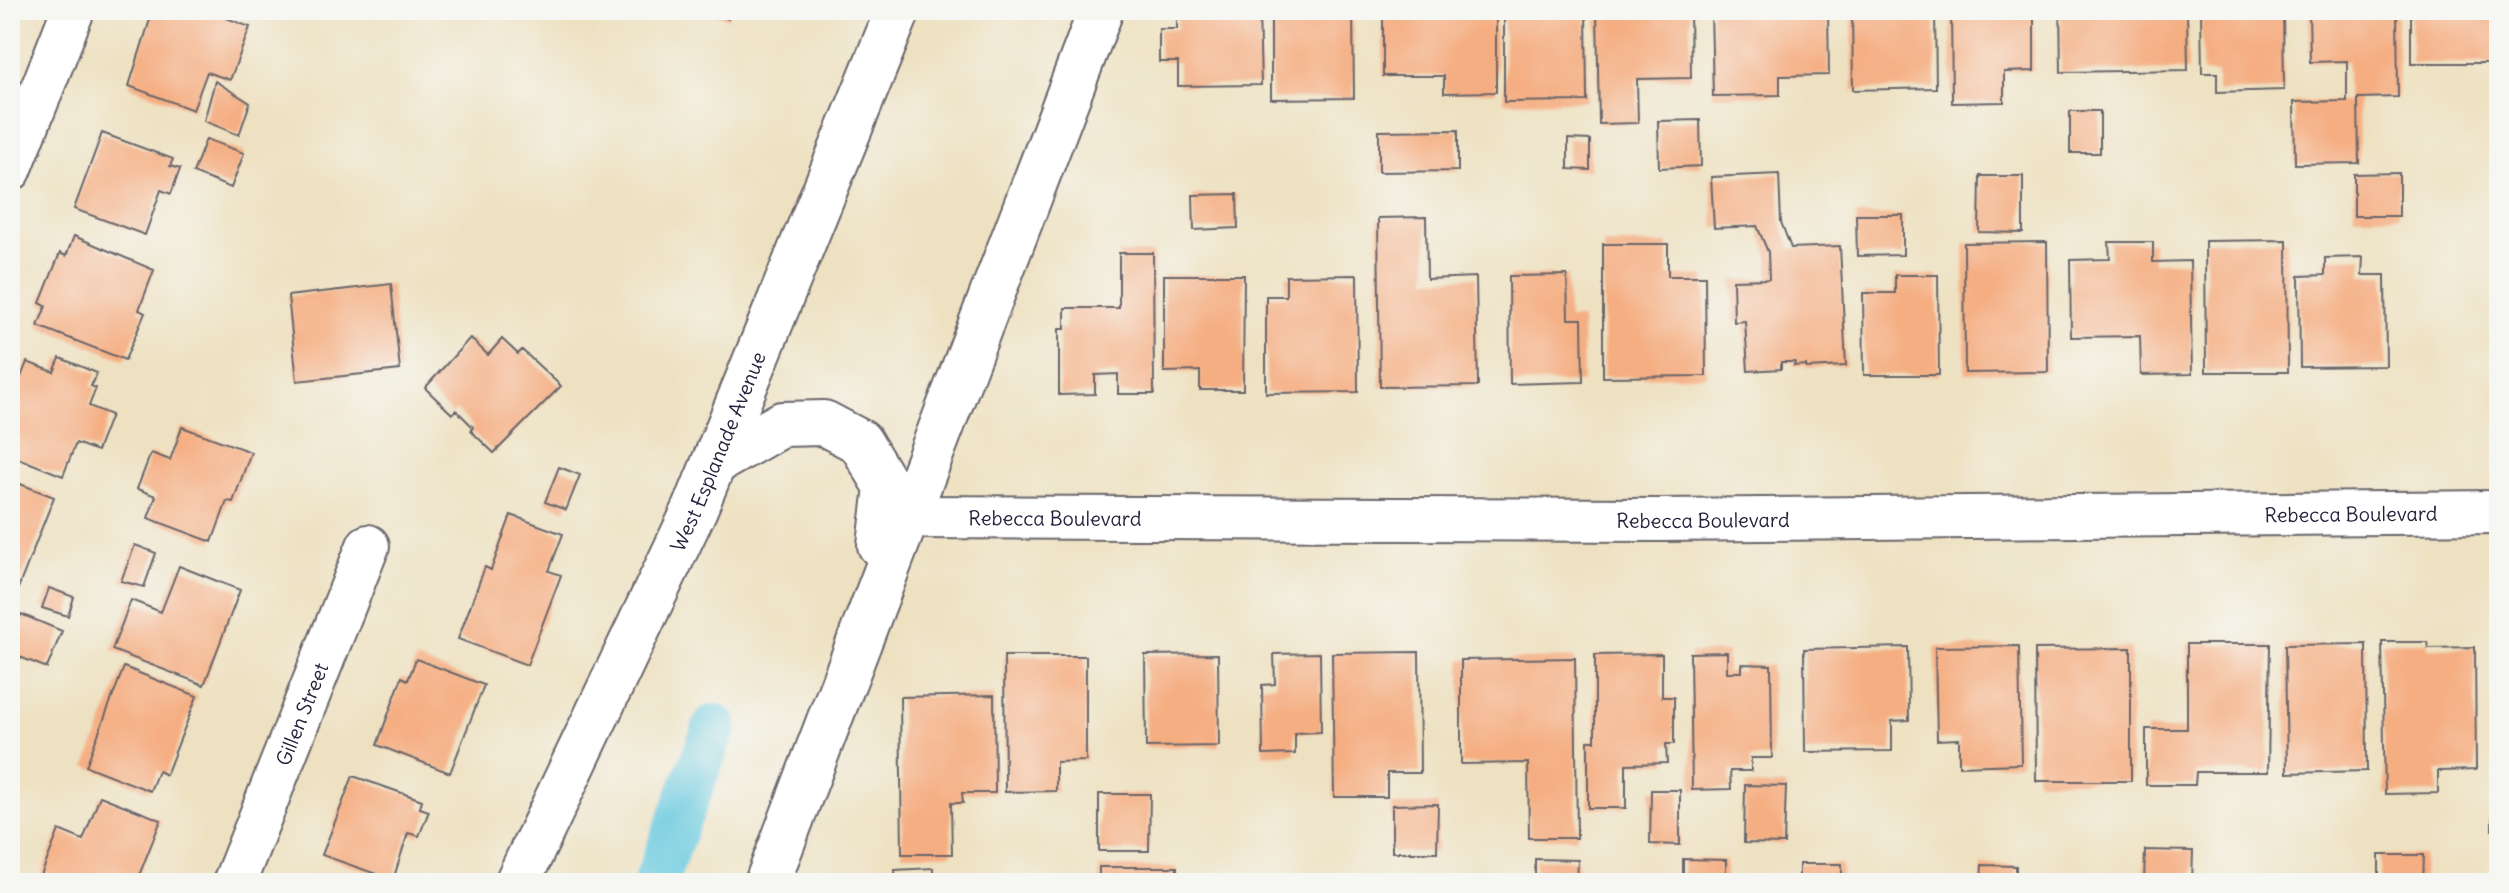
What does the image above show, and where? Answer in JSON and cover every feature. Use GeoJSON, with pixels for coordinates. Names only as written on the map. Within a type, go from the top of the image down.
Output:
{"type":"FeatureCollection","features":[{"type":"Feature","properties":{"kind":"main road","name":"West Esplanade Avenue"},"geometry":{"type":"LineString","coordinates":[[517,883],[714,463],[898,10]]}},
{"type":"Feature","properties":{"kind":"main road"},"geometry":{"type":"LineString","coordinates":[[767,883],[1101,10]]}},
{"type":"Feature","properties":{"kind":"main road"},"geometry":{"type":"LineString","coordinates":[[714,463],[782,424],[824,423],[860,442],[887,487],[872,615]]}},
{"type":"Feature","properties":{"kind":"street"},"geometry":{"type":"LineString","coordinates":[[10,170],[73,10]]}},
{"type":"Feature","properties":{"kind":"street","name":"Rebecca Boulevard"},"geometry":{"type":"LineString","coordinates":[[909,517],[1661,520],[2499,512]]}},
{"type":"Feature","properties":{"kind":"street","name":"Gillen Street"},"geometry":{"type":"LineString","coordinates":[[234,883],[368,546]]}},
{"type":"Feature","properties":{"kind":"building"},"geometry":{"type":"Polygon","coordinates":[[[153,10],[206,10],[250,27],[230,80],[207,72],[193,110],[129,86],[153,10]]]}},
{"type":"Feature","properties":{"kind":"building"},"geometry":{"type":"Polygon","coordinates":[[[706,10],[731,10],[728,19],[706,10]]]}},
{"type":"Feature","properties":{"kind":"building"},"geometry":{"type":"Polygon","coordinates":[[[1177,10],[1259,10],[1261,85],[1178,86],[1178,62],[1159,62],[1159,29],[1177,29],[1177,10]]]}},
{"type":"Feature","properties":{"kind":"building"},"geometry":{"type":"Polygon","coordinates":[[[1271,10],[1353,10],[1354,98],[1271,99],[1271,10]]]}},
{"type":"Feature","properties":{"kind":"building"},"geometry":{"type":"Polygon","coordinates":[[[1383,10],[1496,10],[1496,92],[1444,93],[1444,76],[1383,76],[1383,10]]]}},
{"type":"Feature","properties":{"kind":"building"},"geometry":{"type":"Polygon","coordinates":[[[1504,10],[1586,10],[1587,101],[1504,102],[1504,10]]]}},
{"type":"Feature","properties":{"kind":"building"},"geometry":{"type":"Polygon","coordinates":[[[1597,10],[1690,10],[1691,78],[1637,79],[1638,123],[1599,124],[1597,10]]]}},
{"type":"Feature","properties":{"kind":"building"},"geometry":{"type":"Polygon","coordinates":[[[1711,10],[1828,10],[1829,75],[1780,76],[1780,95],[1713,96],[1711,10]]]}},
{"type":"Feature","properties":{"kind":"building"},"geometry":{"type":"Polygon","coordinates":[[[1852,10],[1935,10],[1936,88],[1853,90],[1852,10]]]}},
{"type":"Feature","properties":{"kind":"building"},"geometry":{"type":"Polygon","coordinates":[[[1951,10],[2034,10],[2034,71],[2004,72],[2004,102],[1952,103],[1951,10]]]}},
{"type":"Feature","properties":{"kind":"building"},"geometry":{"type":"Polygon","coordinates":[[[2060,10],[2187,10],[2188,70],[2061,72],[2060,10]]]}},
{"type":"Feature","properties":{"kind":"building"},"geometry":{"type":"Polygon","coordinates":[[[2201,10],[2283,10],[2284,90],[2217,92],[2217,73],[2202,73],[2201,10]]]}},
{"type":"Feature","properties":{"kind":"building"},"geometry":{"type":"Polygon","coordinates":[[[2309,10],[2397,10],[2398,97],[2358,98],[2359,163],[2295,164],[2294,102],[2347,101],[2347,61],[2310,62],[2309,10]]]}},
{"type":"Feature","properties":{"kind":"building"},"geometry":{"type":"Polygon","coordinates":[[[2411,10],[2499,10],[2499,63],[2411,63],[2411,10]]]}},
{"type":"Feature","properties":{"kind":"building"},"geometry":{"type":"Polygon","coordinates":[[[215,81],[250,103],[239,135],[204,121],[215,81]]]}},
{"type":"Feature","properties":{"kind":"building"},"geometry":{"type":"Polygon","coordinates":[[[2070,111],[2100,111],[2100,153],[2070,153],[2070,111]]]}},
{"type":"Feature","properties":{"kind":"building"},"geometry":{"type":"Polygon","coordinates":[[[1700,120],[1701,166],[1659,168],[1658,121],[1700,120]]]}},
{"type":"Feature","properties":{"kind":"building"},"geometry":{"type":"Polygon","coordinates":[[[1458,130],[1458,171],[1379,172],[1379,131],[1458,130]]]}},
{"type":"Feature","properties":{"kind":"building"},"geometry":{"type":"Polygon","coordinates":[[[102,133],[173,159],[170,166],[180,169],[171,194],[161,190],[145,235],[74,209],[102,133]]]}},
{"type":"Feature","properties":{"kind":"building"},"geometry":{"type":"Polygon","coordinates":[[[206,139],[244,153],[231,188],[193,173],[206,139]]]}},
{"type":"Feature","properties":{"kind":"building"},"geometry":{"type":"Polygon","coordinates":[[[1568,139],[1590,140],[1590,170],[1568,169],[1568,139]]]}},
{"type":"Feature","properties":{"kind":"building"},"geometry":{"type":"Polygon","coordinates":[[[2399,173],[2399,216],[2354,216],[2354,174],[2399,173]]]}},
{"type":"Feature","properties":{"kind":"building"},"geometry":{"type":"Polygon","coordinates":[[[1779,174],[1781,222],[1791,248],[1840,246],[1846,366],[1806,368],[1806,365],[1794,366],[1795,362],[1781,362],[1781,369],[1748,371],[1745,321],[1734,322],[1733,280],[1769,279],[1768,252],[1757,226],[1714,228],[1711,177],[1779,174]]]}},
{"type":"Feature","properties":{"kind":"building"},"geometry":{"type":"Polygon","coordinates":[[[1980,176],[2023,176],[2023,233],[1979,232],[1980,176]]]}},
{"type":"Feature","properties":{"kind":"building"},"geometry":{"type":"Polygon","coordinates":[[[1237,194],[1238,228],[1194,230],[1193,195],[1237,194]]]}},
{"type":"Feature","properties":{"kind":"building"},"geometry":{"type":"Polygon","coordinates":[[[1856,215],[1903,215],[1903,255],[1857,256],[1856,215]]]}},
{"type":"Feature","properties":{"kind":"building"},"geometry":{"type":"Polygon","coordinates":[[[1426,217],[1427,279],[1476,277],[1478,386],[1380,387],[1378,218],[1426,217]]]}},
{"type":"Feature","properties":{"kind":"building"},"geometry":{"type":"Polygon","coordinates":[[[74,236],[154,270],[139,310],[145,313],[125,360],[38,326],[46,306],[40,303],[60,253],[66,256],[74,236]]]}},
{"type":"Feature","properties":{"kind":"building"},"geometry":{"type":"Polygon","coordinates":[[[2287,240],[2288,372],[2206,372],[2205,241],[2287,240]]]}},
{"type":"Feature","properties":{"kind":"building"},"geometry":{"type":"Polygon","coordinates":[[[2047,242],[2048,372],[1965,373],[1964,243],[2047,242]]]}},
{"type":"Feature","properties":{"kind":"building"},"geometry":{"type":"Polygon","coordinates":[[[2109,242],[2153,242],[2153,262],[2190,261],[2192,374],[2141,375],[2140,336],[2071,337],[2070,260],[2110,259],[2109,242]]]}},
{"type":"Feature","properties":{"kind":"building"},"geometry":{"type":"Polygon","coordinates":[[[1603,244],[1668,244],[1668,276],[1705,276],[1706,376],[1603,377],[1603,244]]]}},
{"type":"Feature","properties":{"kind":"building"},"geometry":{"type":"Polygon","coordinates":[[[1119,253],[1153,253],[1154,394],[1118,394],[1118,374],[1095,375],[1095,394],[1059,395],[1059,329],[1065,329],[1065,308],[1119,308],[1119,253]]]}},
{"type":"Feature","properties":{"kind":"building"},"geometry":{"type":"Polygon","coordinates":[[[2363,257],[2362,275],[2385,275],[2386,366],[2300,367],[2299,276],[2325,275],[2325,258],[2363,257]]]}},
{"type":"Feature","properties":{"kind":"building"},"geometry":{"type":"Polygon","coordinates":[[[1164,275],[1244,275],[1243,390],[1200,390],[1200,371],[1164,372],[1164,275]]]}},
{"type":"Feature","properties":{"kind":"building"},"geometry":{"type":"Polygon","coordinates":[[[1357,275],[1358,392],[1266,393],[1266,296],[1286,296],[1286,276],[1357,275]]]}},
{"type":"Feature","properties":{"kind":"building"},"geometry":{"type":"Polygon","coordinates":[[[1567,275],[1568,319],[1582,319],[1583,382],[1510,384],[1509,276],[1567,275]]]}},
{"type":"Feature","properties":{"kind":"building"},"geometry":{"type":"Polygon","coordinates":[[[1895,275],[1938,275],[1939,375],[1864,375],[1863,293],[1895,293],[1895,275]]]}},
{"type":"Feature","properties":{"kind":"building"},"geometry":{"type":"Polygon","coordinates":[[[391,284],[400,370],[297,381],[288,296],[391,284]]]}},
{"type":"Feature","properties":{"kind":"building"},"geometry":{"type":"Polygon","coordinates":[[[470,338],[488,355],[502,339],[518,354],[522,350],[561,386],[494,453],[471,431],[473,427],[456,410],[452,414],[425,388],[470,338]]]}},
{"type":"Feature","properties":{"kind":"building"},"geometry":{"type":"Polygon","coordinates":[[[60,358],[97,373],[91,386],[96,388],[89,406],[111,415],[97,451],[76,443],[63,476],[10,455],[10,390],[13,381],[19,382],[27,362],[54,372],[60,358]]]}},
{"type":"Feature","properties":{"kind":"building"},"geometry":{"type":"Polygon","coordinates":[[[182,427],[251,452],[233,502],[227,501],[212,542],[148,518],[156,496],[137,489],[151,453],[170,460],[182,427]]]}},
{"type":"Feature","properties":{"kind":"building"},"geometry":{"type":"Polygon","coordinates":[[[559,467],[580,475],[566,510],[545,502],[559,467]]]}},
{"type":"Feature","properties":{"kind":"building"},"geometry":{"type":"Polygon","coordinates":[[[10,480],[54,497],[13,601],[10,600],[10,480]]]}},
{"type":"Feature","properties":{"kind":"building"},"geometry":{"type":"Polygon","coordinates":[[[511,515],[563,534],[549,571],[561,575],[527,665],[458,639],[485,567],[491,570],[511,515]]]}},
{"type":"Feature","properties":{"kind":"building"},"geometry":{"type":"Polygon","coordinates":[[[135,545],[156,553],[144,587],[121,581],[135,545]]]}},
{"type":"Feature","properties":{"kind":"building"},"geometry":{"type":"Polygon","coordinates":[[[179,566],[240,590],[204,685],[112,650],[131,600],[161,612],[179,566]]]}},
{"type":"Feature","properties":{"kind":"building"},"geometry":{"type":"Polygon","coordinates":[[[49,588],[74,597],[68,616],[42,608],[49,588]]]}},
{"type":"Feature","properties":{"kind":"building"},"geometry":{"type":"Polygon","coordinates":[[[21,614],[62,631],[47,668],[10,653],[10,640],[21,614]]]}},
{"type":"Feature","properties":{"kind":"building"},"geometry":{"type":"Polygon","coordinates":[[[2382,642],[2427,642],[2428,648],[2475,647],[2476,770],[2438,771],[2438,793],[2385,794],[2382,642]]]}},
{"type":"Feature","properties":{"kind":"building"},"geometry":{"type":"Polygon","coordinates":[[[2187,644],[2270,644],[2268,772],[2196,772],[2195,785],[2146,785],[2146,729],[2187,729],[2187,644]]]}},
{"type":"Feature","properties":{"kind":"building"},"geometry":{"type":"Polygon","coordinates":[[[2366,644],[2367,771],[2287,773],[2285,645],[2366,644]]]}},
{"type":"Feature","properties":{"kind":"building"},"geometry":{"type":"Polygon","coordinates":[[[2019,646],[2021,764],[1959,766],[1959,739],[1937,740],[1935,647],[2019,646]]]}},
{"type":"Feature","properties":{"kind":"building"},"geometry":{"type":"Polygon","coordinates":[[[1908,647],[1909,720],[1892,721],[1892,751],[1805,752],[1804,649],[1908,647]]]}},
{"type":"Feature","properties":{"kind":"building"},"geometry":{"type":"Polygon","coordinates":[[[2131,648],[2131,781],[2036,781],[2035,649],[2131,648]]]}},
{"type":"Feature","properties":{"kind":"building"},"geometry":{"type":"Polygon","coordinates":[[[1419,652],[1420,773],[1387,773],[1387,797],[1334,797],[1332,653],[1419,652]]]}},
{"type":"Feature","properties":{"kind":"building"},"geometry":{"type":"Polygon","coordinates":[[[1727,652],[1727,672],[1742,672],[1742,664],[1771,665],[1772,758],[1751,758],[1751,771],[1730,771],[1731,789],[1692,790],[1690,653],[1727,652]]]}},
{"type":"Feature","properties":{"kind":"building"},"geometry":{"type":"Polygon","coordinates":[[[1320,653],[1321,732],[1295,733],[1295,754],[1263,755],[1262,685],[1275,684],[1274,654],[1320,653]]]}},
{"type":"Feature","properties":{"kind":"building"},"geometry":{"type":"Polygon","coordinates":[[[1218,654],[1219,746],[1146,747],[1145,655],[1218,654]]]}},
{"type":"Feature","properties":{"kind":"building"},"geometry":{"type":"Polygon","coordinates":[[[1662,654],[1662,697],[1674,697],[1674,744],[1666,744],[1667,763],[1626,764],[1626,808],[1588,808],[1588,741],[1595,741],[1595,655],[1662,654]]]}},
{"type":"Feature","properties":{"kind":"building"},"geometry":{"type":"Polygon","coordinates":[[[1004,656],[1086,656],[1086,761],[1056,762],[1056,791],[1005,792],[1004,656]]]}},
{"type":"Feature","properties":{"kind":"building"},"geometry":{"type":"Polygon","coordinates":[[[1575,658],[1577,838],[1529,838],[1528,763],[1461,764],[1461,660],[1575,658]]]}},
{"type":"Feature","properties":{"kind":"building"},"geometry":{"type":"Polygon","coordinates":[[[416,659],[484,685],[450,773],[377,745],[402,677],[408,680],[416,659]]]}},
{"type":"Feature","properties":{"kind":"building"},"geometry":{"type":"Polygon","coordinates":[[[124,667],[197,696],[166,775],[158,771],[150,791],[86,766],[124,667]]]}},
{"type":"Feature","properties":{"kind":"building"},"geometry":{"type":"Polygon","coordinates":[[[994,695],[995,793],[962,793],[963,803],[951,803],[952,854],[902,854],[900,697],[994,695]]]}},
{"type":"Feature","properties":{"kind":"building"},"geometry":{"type":"Polygon","coordinates":[[[353,776],[422,800],[420,808],[429,811],[419,836],[408,833],[393,880],[322,855],[353,776]]]}},
{"type":"Feature","properties":{"kind":"building"},"geometry":{"type":"Polygon","coordinates":[[[1745,785],[1786,786],[1784,844],[1744,843],[1745,785]]]}},
{"type":"Feature","properties":{"kind":"building"},"geometry":{"type":"Polygon","coordinates":[[[2493,786],[2499,786],[2499,830],[2492,830],[2493,786]]]}},
{"type":"Feature","properties":{"kind":"building"},"geometry":{"type":"Polygon","coordinates":[[[1651,790],[1680,790],[1680,845],[1650,844],[1651,790]]]}},
{"type":"Feature","properties":{"kind":"building"},"geometry":{"type":"Polygon","coordinates":[[[1099,794],[1150,794],[1149,851],[1099,851],[1099,794]]]}},
{"type":"Feature","properties":{"kind":"building"},"geometry":{"type":"Polygon","coordinates":[[[100,796],[161,820],[136,883],[52,883],[40,878],[59,830],[83,840],[100,796]]]}},
{"type":"Feature","properties":{"kind":"building"},"geometry":{"type":"Polygon","coordinates":[[[1438,804],[1437,852],[1392,852],[1392,805],[1438,804]]]}},
{"type":"Feature","properties":{"kind":"building"},"geometry":{"type":"Polygon","coordinates":[[[2145,850],[2193,851],[2192,883],[2144,883],[2145,850]]]}},
{"type":"Feature","properties":{"kind":"building"},"geometry":{"type":"Polygon","coordinates":[[[2379,855],[2424,855],[2423,883],[2379,883],[2379,855]]]}},
{"type":"Feature","properties":{"kind":"building"},"geometry":{"type":"Polygon","coordinates":[[[1535,859],[1578,860],[1577,883],[1535,883],[1535,859]]]}},
{"type":"Feature","properties":{"kind":"building"},"geometry":{"type":"Polygon","coordinates":[[[1683,859],[1726,860],[1726,883],[1683,883],[1683,859]]]}},
{"type":"Feature","properties":{"kind":"building"},"geometry":{"type":"Polygon","coordinates":[[[1799,864],[1842,864],[1842,883],[1799,883],[1799,864]]]}},
{"type":"Feature","properties":{"kind":"building"},"geometry":{"type":"Polygon","coordinates":[[[1982,865],[2016,866],[2016,883],[1981,883],[1982,865]]]}},
{"type":"Feature","properties":{"kind":"building"},"geometry":{"type":"Polygon","coordinates":[[[1099,867],[1177,867],[1177,883],[1099,883],[1099,867]]]}},
{"type":"Feature","properties":{"kind":"building"},"geometry":{"type":"Polygon","coordinates":[[[933,868],[933,883],[896,883],[895,870],[933,868]]]}},
{"type":"Feature","properties":{"kind":"waterway"},"geometry":{"type":"LineString","coordinates":[[655,883],[715,726]]}}]}
